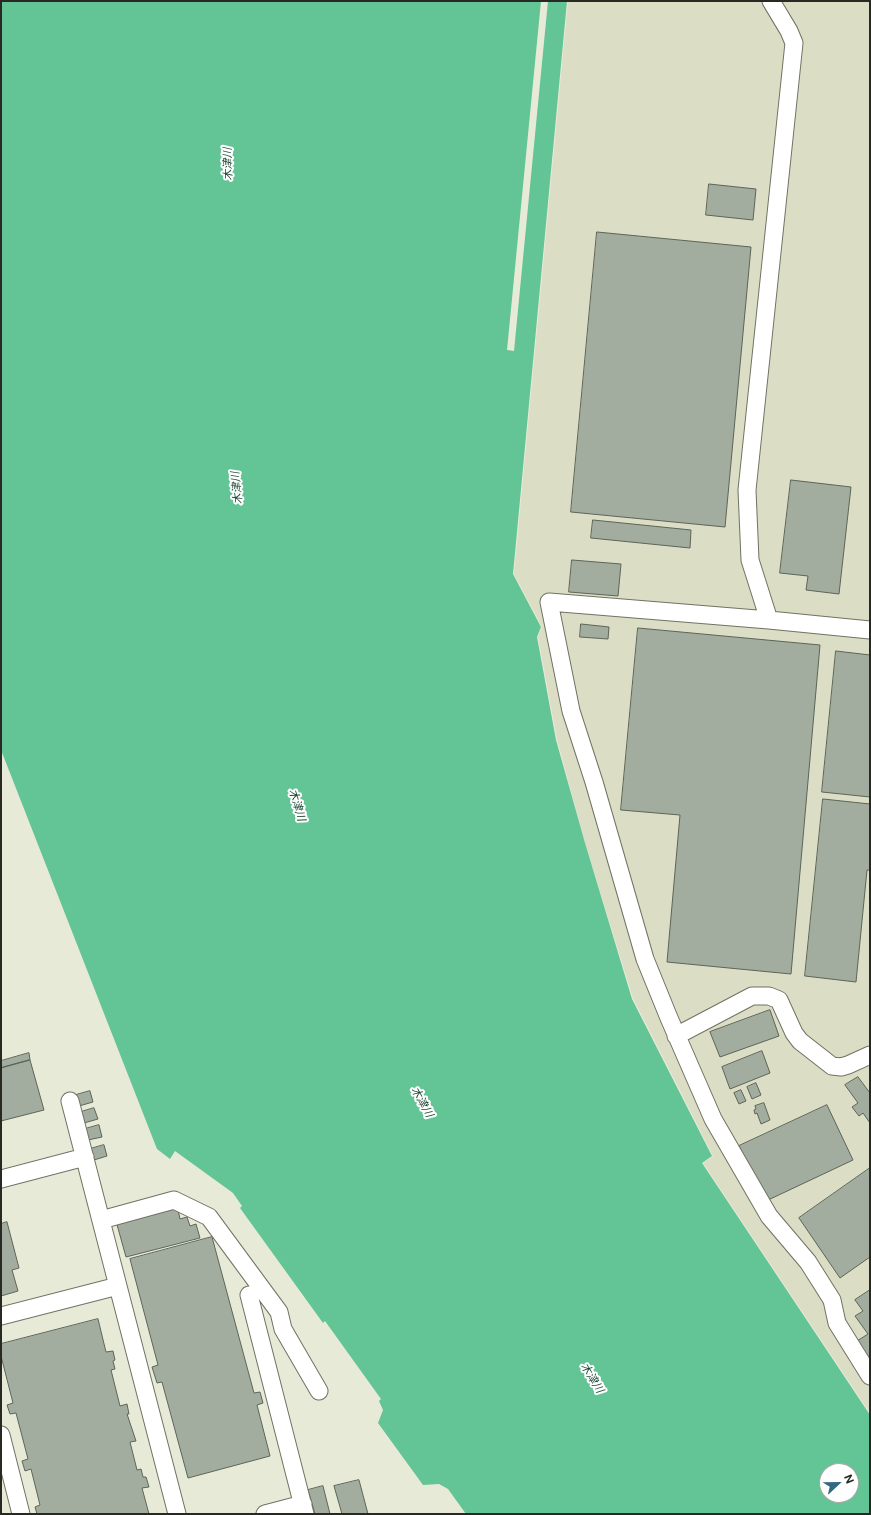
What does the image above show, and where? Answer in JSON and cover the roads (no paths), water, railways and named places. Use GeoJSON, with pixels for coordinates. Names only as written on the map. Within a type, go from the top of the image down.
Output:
{"type":"FeatureCollection","features":[{"type":"Feature","properties":{"kind":"lane"},"geometry":{"type":"LineString","coordinates":[[769,620],[750,560],[747,490],[794,43],[789,31],[771,1]]}},
{"type":"Feature","properties":{"kind":"lane"},"geometry":{"type":"LineString","coordinates":[[870,630],[549,602],[571,711],[594,782],[645,959],[676,1036],[713,1119],[769,1216],[808,1262],[832,1300],[836,1323],[870,1376]]}},
{"type":"Feature","properties":{"kind":"lane"},"geometry":{"type":"LineString","coordinates":[[676,1036],[752,996],[769,996],[779,1000],[794,1033],[800,1041],[832,1066],[841,1067],[848,1065],[870,1055]]}},
{"type":"Feature","properties":{"kind":"lane"},"geometry":{"type":"LineString","coordinates":[[70,1101],[177,1514]]}},
{"type":"Feature","properties":{"kind":"lane"},"geometry":{"type":"LineString","coordinates":[[1,1179],[84,1157]]}},
{"type":"Feature","properties":{"kind":"lane"},"geometry":{"type":"LineString","coordinates":[[101,1220],[174,1200],[208,1217],[279,1312],[283,1329],[319,1391]]}},
{"type":"Feature","properties":{"kind":"lane"},"geometry":{"type":"LineString","coordinates":[[1,1316],[118,1286]]}},
{"type":"Feature","properties":{"kind":"lane"},"geometry":{"type":"LineString","coordinates":[[249,1295],[304,1509],[265,1514]]}},
{"type":"Feature","properties":{"kind":"lane"},"geometry":{"type":"LineString","coordinates":[[1,1435],[21,1514]]}},
{"type":"Feature","properties":{"kind":"water","name":"木津川"},"geometry":{"type":"Polygon","coordinates":[[[1,1],[567,1],[513,574],[541,627],[537,637],[556,740],[632,999],[712,1156],[702,1163],[870,1415],[870,1514],[466,1514],[448,1489],[439,1484],[423,1485],[378,1423],[383,1410],[379,1401],[381,1399],[325,1321],[323,1323],[240,1208],[242,1206],[233,1193],[175,1151],[170,1159],[157,1149],[1,750],[1,1]]]}}]}
